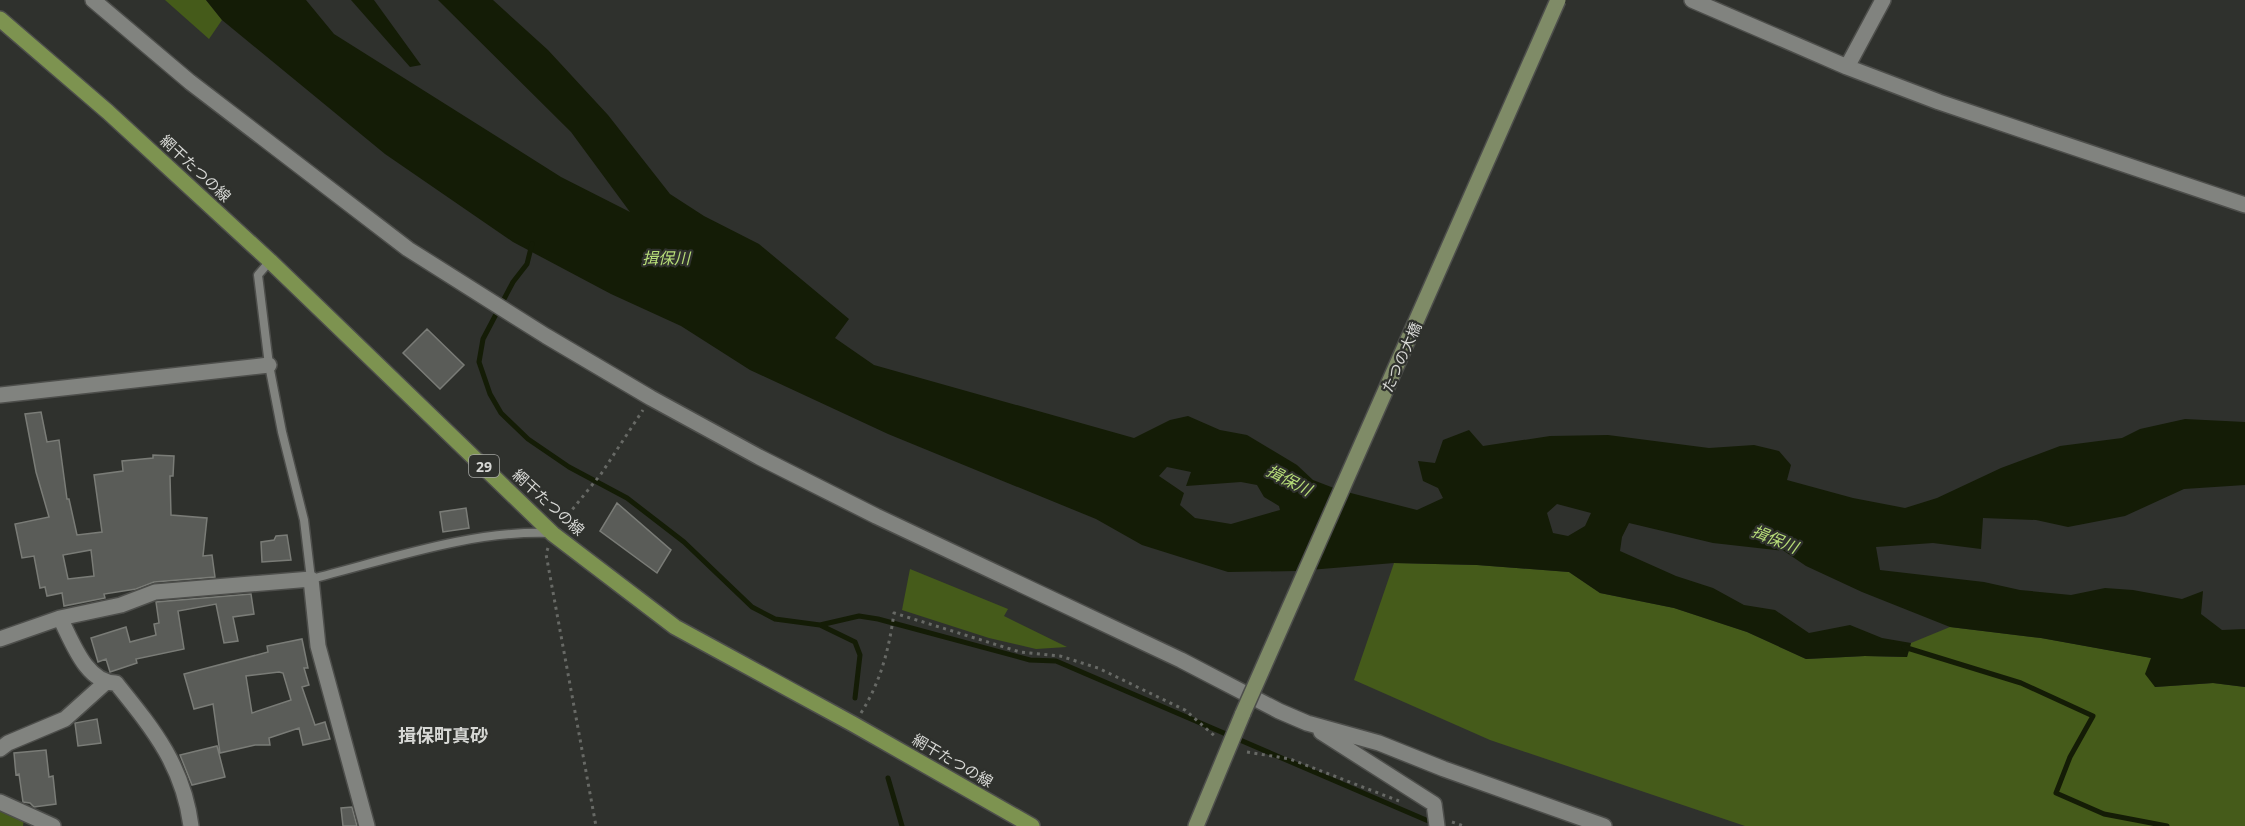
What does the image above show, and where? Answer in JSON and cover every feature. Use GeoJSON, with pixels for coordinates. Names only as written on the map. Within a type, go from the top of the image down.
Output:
{"type":"FeatureCollection","features":[{"type":"Feature","properties":{"kind":"main road","name":"網干たつの線"},"geometry":{"type":"LineString","coordinates":[[0,19],[108,112],[270,261],[553,534],[675,627],[853,724],[1032,826]]}},
{"type":"Feature","properties":{"kind":"street"},"geometry":{"type":"LineString","coordinates":[[93,0],[190,82],[408,249],[546,336],[651,398],[759,457],[876,516],[1181,660],[1245,695],[1307,723],[1434,804],[1437,821]]}},
{"type":"Feature","properties":{"kind":"street","name":"たつの大橋"},"geometry":{"type":"LineString","coordinates":[[1196,826],[1243,713],[1558,0]]}},
{"type":"Feature","properties":{"kind":"street"},"geometry":{"type":"LineString","coordinates":[[1692,0],[1847,67],[1950,106],[2245,206]]}},
{"type":"Feature","properties":{"kind":"street"},"geometry":{"type":"LineString","coordinates":[[1847,67],[1883,0]]}},
{"type":"Feature","properties":{"kind":"street"},"geometry":{"type":"LineString","coordinates":[[0,395],[269,364]]}},
{"type":"Feature","properties":{"kind":"street"},"geometry":{"type":"LineString","coordinates":[[0,639],[60,618],[121,605],[155,592],[311,579],[318,646],[368,826]]}},
{"type":"Feature","properties":{"kind":"street"},"geometry":{"type":"LineString","coordinates":[[60,618],[86,666],[105,683],[116,683],[155,730],[182,784],[188,802],[191,826]]}},
{"type":"Feature","properties":{"kind":"street"},"geometry":{"type":"LineString","coordinates":[[0,749],[8,743],[65,719],[105,683]]}},
{"type":"Feature","properties":{"kind":"street"},"geometry":{"type":"LineString","coordinates":[[1307,723],[1379,743],[1444,769],[1604,826]]}},
{"type":"Feature","properties":{"kind":"street"},"geometry":{"type":"LineString","coordinates":[[0,802],[53,826]]}},
{"type":"Feature","properties":{"kind":"lane"},"geometry":{"type":"LineString","coordinates":[[270,261],[258,275],[269,364],[282,432],[304,520],[311,579],[440,546],[519,532],[553,534]]}},
{"type":"Feature","properties":{"kind":"path"},"geometry":{"type":"LineString","coordinates":[[596,826],[546,554],[553,534],[601,474],[651,398]]}},
{"type":"Feature","properties":{"kind":"path"},"geometry":{"type":"LineString","coordinates":[[853,724],[871,697],[889,649],[894,612],[1020,652],[1060,656],[1098,668],[1185,710],[1217,738]]}},
{"type":"Feature","properties":{"kind":"path"},"geometry":{"type":"LineString","coordinates":[[1247,752],[1290,759],[1404,804]]}},
{"type":"Feature","properties":{"kind":"path"},"geometry":{"type":"LineString","coordinates":[[1437,821],[1464,826]]}},
{"type":"Feature","properties":{"kind":"green space"},"geometry":{"type":"Polygon","coordinates":[[[165,0],[206,0],[222,20],[209,39],[165,0]]]}},
{"type":"Feature","properties":{"kind":"green space"},"geometry":{"type":"Polygon","coordinates":[[[1394,563],[1477,565],[1569,572],[1600,593],[1674,608],[1747,632],[1806,659],[1865,656],[1907,657],[1911,643],[1950,627],[2041,638],[2152,658],[2155,687],[2213,683],[2245,687],[2245,826],[1745,826],[1490,740],[1354,680],[1394,563]]]}},
{"type":"Feature","properties":{"kind":"green space"},"geometry":{"type":"Polygon","coordinates":[[[910,569],[1008,609],[1004,616],[1067,647],[1036,649],[989,638],[902,610],[910,569]]]}},
{"type":"Feature","properties":{"kind":"green space"},"geometry":{"type":"Polygon","coordinates":[[[0,807],[24,818],[23,826],[0,826],[0,807]]]}},
{"type":"Feature","properties":{"kind":"water","name":"揖保川"},"geometry":{"type":"Polygon","coordinates":[[[206,0],[306,0],[334,34],[561,177],[630,212],[571,132],[438,0],[493,0],[548,50],[608,115],[670,194],[704,216],[759,244],[849,319],[835,338],[874,365],[1134,438],[1170,420],[1188,416],[1220,430],[1247,435],[1297,465],[1313,480],[1339,490],[1417,510],[1443,498],[1438,488],[1423,481],[1418,461],[1435,463],[1443,440],[1469,430],[1483,446],[1550,436],[1608,435],[1709,448],[1754,445],[1779,451],[1791,465],[1787,480],[1853,498],[1905,508],[1937,498],[2001,468],[2060,446],[2122,438],[2140,429],[2185,419],[2245,422],[2245,485],[2184,489],[2125,516],[2068,527],[2036,520],[1983,518],[1981,549],[1933,543],[1876,547],[1880,570],[1984,582],[2020,590],[2071,595],[2105,588],[2133,590],[2182,599],[2203,591],[2201,614],[2222,630],[2245,629],[2245,687],[2213,683],[2155,687],[2145,674],[2151,658],[2041,638],[1950,627],[1862,592],[1806,566],[1784,551],[1713,543],[1629,523],[1622,537],[1620,551],[1676,576],[1713,588],[1744,605],[1775,610],[1809,633],[1850,625],[1882,638],[1911,643],[1907,657],[1865,656],[1806,659],[1747,632],[1674,608],[1600,593],[1569,572],[1477,565],[1394,563],[1297,571],[1228,572],[1142,545],[1096,519],[888,434],[750,370],[681,326],[611,294],[513,242],[385,154],[222,20],[206,0]],[[1167,467],[1159,476],[1184,493],[1180,505],[1195,518],[1231,524],[1280,510],[1279,506],[1264,497],[1257,485],[1241,482],[1186,486],[1191,472],[1167,467]],[[1557,504],[1547,513],[1553,533],[1568,536],[1585,526],[1591,513],[1557,504]]]}},
{"type":"Feature","properties":{"kind":"water"},"geometry":{"type":"Polygon","coordinates":[[[351,0],[374,0],[421,65],[410,67],[351,0]]]}},
{"type":"Feature","properties":{"kind":"building"},"geometry":{"type":"Polygon","coordinates":[[[427,329],[464,365],[440,389],[403,353],[427,329]]]}},
{"type":"Feature","properties":{"kind":"building"},"geometry":{"type":"Polygon","coordinates":[[[41,412],[47,442],[59,440],[67,499],[69,499],[77,535],[102,532],[94,475],[123,471],[122,461],[153,458],[153,455],[174,456],[173,476],[170,476],[171,515],[207,518],[203,556],[212,555],[215,577],[154,582],[136,589],[104,594],[105,598],[64,606],[62,593],[47,596],[45,587],[40,588],[34,556],[22,558],[15,524],[49,517],[36,472],[25,414],[41,412]],[[91,550],[63,555],[68,579],[94,576],[91,550]]]}},
{"type":"Feature","properties":{"kind":"building"},"geometry":{"type":"Polygon","coordinates":[[[617,503],[671,550],[657,573],[600,531],[617,503]]]}},
{"type":"Feature","properties":{"kind":"building"},"geometry":{"type":"Polygon","coordinates":[[[466,508],[469,528],[443,532],[440,512],[466,508]]]}},
{"type":"Feature","properties":{"kind":"building"},"geometry":{"type":"Polygon","coordinates":[[[287,535],[291,560],[262,562],[261,542],[274,540],[276,536],[287,535]]]}},
{"type":"Feature","properties":{"kind":"building"},"geometry":{"type":"Polygon","coordinates":[[[251,594],[254,614],[233,617],[238,641],[224,643],[216,604],[178,611],[184,649],[136,659],[137,663],[110,672],[106,659],[98,662],[91,638],[126,627],[130,642],[156,635],[154,624],[159,623],[156,602],[251,594]]]}},
{"type":"Feature","properties":{"kind":"building"},"geometry":{"type":"Polygon","coordinates":[[[302,639],[308,668],[304,668],[309,685],[302,687],[315,725],[325,722],[330,739],[303,745],[299,728],[269,738],[270,745],[255,745],[220,753],[213,704],[194,709],[184,674],[268,652],[267,646],[302,639]],[[283,673],[246,676],[252,713],[291,700],[283,673]]]}},
{"type":"Feature","properties":{"kind":"building"},"geometry":{"type":"Polygon","coordinates":[[[97,719],[101,743],[78,746],[75,723],[97,719]]]}},
{"type":"Feature","properties":{"kind":"building"},"geometry":{"type":"Polygon","coordinates":[[[217,746],[225,777],[192,785],[180,755],[217,746]]]}},
{"type":"Feature","properties":{"kind":"building"},"geometry":{"type":"Polygon","coordinates":[[[46,750],[49,777],[53,776],[56,804],[34,807],[30,803],[23,802],[19,774],[16,775],[14,753],[46,750]]]}},
{"type":"Feature","properties":{"kind":"building"},"geometry":{"type":"Polygon","coordinates":[[[352,807],[357,826],[343,826],[341,808],[352,807]]]}},
{"type":"Feature","properties":{"kind":"waterway"},"geometry":{"type":"LineString","coordinates":[[532,244],[527,264],[513,282],[483,339],[479,362],[490,394],[501,413],[528,439],[569,467],[627,498],[684,542],[752,607],[775,619],[820,625],[855,642],[860,655],[855,698]]}},
{"type":"Feature","properties":{"kind":"waterway"},"geometry":{"type":"LineString","coordinates":[[820,625],[859,616],[878,619],[1030,660],[1056,661],[1433,823]]}},
{"type":"Feature","properties":{"kind":"waterway"},"geometry":{"type":"LineString","coordinates":[[1904,647],[2021,683],[2093,716],[2070,757],[2056,793],[2104,814],[2167,826]]}},
{"type":"Feature","properties":{"kind":"waterway"},"geometry":{"type":"LineString","coordinates":[[888,778],[902,826]]}},
{"type":"Feature","properties":{"kind":"district","name":"揖保町真砂"},"geometry":{"type":"Point","coordinates":[443,735]}}]}
